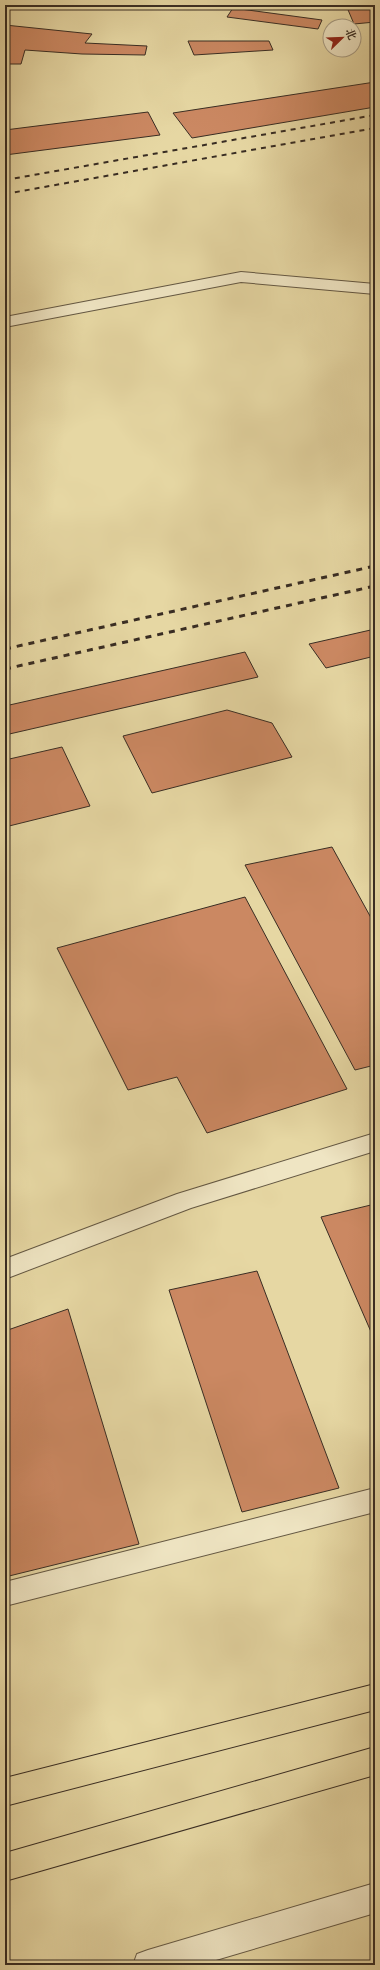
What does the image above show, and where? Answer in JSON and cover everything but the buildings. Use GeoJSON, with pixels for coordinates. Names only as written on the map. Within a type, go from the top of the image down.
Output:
{"type":"FeatureCollection","features":[{"type":"Feature","properties":{"kind":"highway"},"geometry":{"type":"LineString","coordinates":[[5,1792],[375,1697]]}},
{"type":"Feature","properties":{"kind":"highway"},"geometry":{"type":"LineString","coordinates":[[5,1867],[375,1761]]}},
{"type":"Feature","properties":{"kind":"street"},"geometry":{"type":"LineString","coordinates":[[5,322],[241,277],[375,288]]}},
{"type":"Feature","properties":{"kind":"street"},"geometry":{"type":"LineString","coordinates":[[5,1269],[185,1201],[375,1142]]}},
{"type":"Feature","properties":{"kind":"street"},"geometry":{"type":"LineString","coordinates":[[5,1594],[375,1500]]}},
{"type":"Feature","properties":{"kind":"street"},"geometry":{"type":"LineString","coordinates":[[148,1965],[375,1898]]}},
{"type":"Feature","properties":{"kind":"railway"},"geometry":{"type":"LineString","coordinates":[[5,180],[375,115]]}},
{"type":"Feature","properties":{"kind":"railway"},"geometry":{"type":"LineString","coordinates":[[5,194],[375,128]]}},
{"type":"Feature","properties":{"kind":"railway"},"geometry":{"type":"LineString","coordinates":[[5,649],[375,566]]}},
{"type":"Feature","properties":{"kind":"railway"},"geometry":{"type":"LineString","coordinates":[[5,669],[375,586]]}}]}
